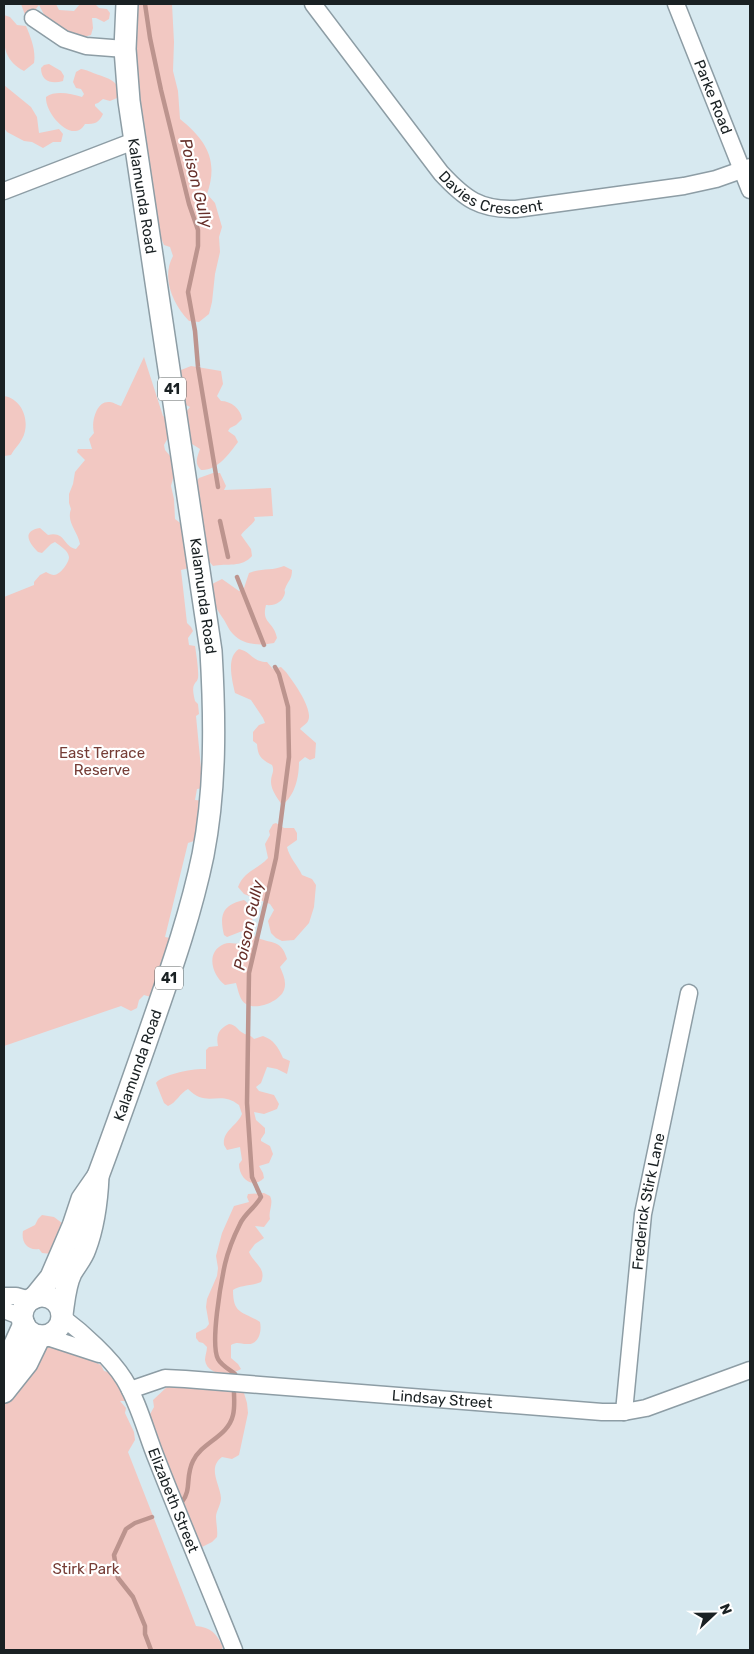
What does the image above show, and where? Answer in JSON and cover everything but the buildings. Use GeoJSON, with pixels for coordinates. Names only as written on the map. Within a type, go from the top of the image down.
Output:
{"type":"FeatureCollection","features":[{"type":"Feature","properties":{"kind":"main road","name":"Kalamunda Road"},"geometry":{"type":"LineString","coordinates":[[4,1368],[28,1317],[51,1277],[73,1226],[82,1199],[98,1176],[174,964],[203,853],[214,752],[215,717],[211,651],[127,86],[125,49],[127,4]]}},
{"type":"Feature","properties":{"kind":"main road","name":"Kalamunda Road"},"geometry":{"type":"LineString","coordinates":[[62,1316],[70,1277],[86,1248],[97,1201],[98,1176]]}},
{"type":"Feature","properties":{"kind":"main road"},"geometry":{"type":"LineString","coordinates":[[28,1317],[40,1296],[52,1299],[57,1303],[62,1316]]}},
{"type":"Feature","properties":{"kind":"main road","name":"41"},"geometry":{"type":"LineString","coordinates":[[28,1317],[49,1335],[58,1328],[62,1316]]}},
{"type":"Feature","properties":{"kind":"main road","name":"Kalamunda Road"},"geometry":{"type":"LineString","coordinates":[[4,1392],[27,1363],[28,1317]]}},
{"type":"Feature","properties":{"kind":"street","name":"Davies Crescent"},"geometry":{"type":"LineString","coordinates":[[313,4],[441,173],[467,198],[488,207],[498,209],[516,208],[684,186],[746,169]]}},
{"type":"Feature","properties":{"kind":"street","name":"Parke Road"},"geometry":{"type":"LineString","coordinates":[[676,4],[746,169],[750,190]]}},
{"type":"Feature","properties":{"kind":"street"},"geometry":{"type":"LineString","coordinates":[[33,18],[64,39],[86,46],[125,49]]}},
{"type":"Feature","properties":{"kind":"street"},"geometry":{"type":"LineString","coordinates":[[4,191],[134,141]]}},
{"type":"Feature","properties":{"kind":"street","name":"Frederick Stirk Lane"},"geometry":{"type":"LineString","coordinates":[[624,1412],[643,1214],[689,993]]}},
{"type":"Feature","properties":{"kind":"street","name":"Elizabeth Street"},"geometry":{"type":"LineString","coordinates":[[4,1296],[16,1296],[28,1317],[76,1345],[103,1355]]}},
{"type":"Feature","properties":{"kind":"street","name":"Elizabeth Street"},"geometry":{"type":"LineString","coordinates":[[62,1316],[103,1355],[122,1377],[130,1390],[234,1650]]}},
{"type":"Feature","properties":{"kind":"street","name":"Lindsay Street"},"geometry":{"type":"LineString","coordinates":[[130,1390],[165,1378],[602,1412],[624,1412],[668,1401],[750,1370]]}},
{"type":"Feature","properties":{"kind":"green space"},"geometry":{"type":"Polygon","coordinates":[[[21,4],[56,4],[59,10],[74,11],[80,4],[95,4],[99,8],[107,9],[110,13],[109,19],[104,22],[92,18],[93,28],[91,35],[80,38],[50,26],[39,5],[32,13],[25,15],[21,4]]]}},
{"type":"Feature","properties":{"kind":"green space"},"geometry":{"type":"Polygon","coordinates":[[[129,4],[172,4],[173,71],[178,91],[180,119],[203,143],[211,161],[212,171],[207,194],[215,203],[222,227],[219,237],[220,252],[212,302],[209,314],[199,322],[189,321],[174,299],[168,273],[173,256],[170,247],[164,245],[151,215],[142,113],[137,106],[129,4]]]}},
{"type":"Feature","properties":{"kind":"green space"},"geometry":{"type":"Polygon","coordinates":[[[4,15],[10,17],[17,25],[26,26],[30,35],[34,49],[34,63],[24,71],[16,66],[7,54],[4,40],[4,15]]]}},
{"type":"Feature","properties":{"kind":"green space"},"geometry":{"type":"Polygon","coordinates":[[[49,64],[61,71],[64,76],[63,81],[51,82],[45,79],[41,73],[41,68],[49,64]]]}},
{"type":"Feature","properties":{"kind":"green space"},"geometry":{"type":"Polygon","coordinates":[[[81,69],[110,79],[116,84],[118,93],[117,98],[110,101],[103,99],[95,104],[103,114],[98,121],[85,124],[80,130],[74,131],[67,129],[55,119],[47,104],[46,97],[59,93],[82,97],[84,94],[81,89],[76,88],[73,82],[76,72],[81,69]]]}},
{"type":"Feature","properties":{"kind":"green space"},"geometry":{"type":"Polygon","coordinates":[[[4,85],[31,107],[37,117],[39,133],[59,129],[63,134],[61,142],[53,142],[43,148],[7,132],[4,128],[4,85]]]}},
{"type":"Feature","properties":{"kind":"green space","name":"East Terrace Reserve"},"geometry":{"type":"Polygon","coordinates":[[[144,357],[170,434],[164,445],[165,450],[171,457],[175,471],[171,486],[175,519],[183,525],[184,548],[189,563],[189,568],[181,570],[187,623],[193,631],[188,638],[189,645],[195,646],[197,662],[198,678],[193,691],[195,701],[198,704],[199,714],[196,716],[201,768],[205,773],[204,788],[197,789],[195,800],[205,801],[197,840],[188,843],[165,937],[170,938],[164,957],[169,961],[154,998],[144,995],[139,1000],[137,1008],[131,1011],[121,1006],[4,1046],[4,597],[34,585],[34,582],[40,575],[46,572],[53,575],[56,574],[68,562],[67,552],[55,542],[42,553],[38,552],[28,537],[34,529],[40,528],[48,535],[58,535],[72,548],[76,549],[80,544],[71,523],[69,503],[69,494],[75,472],[85,460],[77,452],[78,449],[92,449],[89,439],[94,433],[93,424],[98,408],[105,402],[121,406],[144,357]]]}},
{"type":"Feature","properties":{"kind":"green space"},"geometry":{"type":"Polygon","coordinates":[[[191,366],[221,371],[223,384],[217,396],[221,401],[235,406],[240,412],[242,419],[228,431],[235,436],[238,442],[222,461],[207,470],[201,470],[197,465],[200,449],[184,439],[186,412],[190,407],[175,394],[176,372],[191,366]]]}},
{"type":"Feature","properties":{"kind":"green space"},"geometry":{"type":"Polygon","coordinates":[[[4,396],[11,398],[20,407],[24,413],[26,426],[22,439],[11,455],[4,456],[4,396]]]}},
{"type":"Feature","properties":{"kind":"green space"},"geometry":{"type":"Polygon","coordinates":[[[213,473],[220,473],[226,486],[224,490],[271,488],[273,516],[254,517],[255,520],[241,535],[251,549],[252,556],[239,564],[213,566],[208,560],[194,485],[199,478],[213,473]]]}},
{"type":"Feature","properties":{"kind":"green space"},"geometry":{"type":"Polygon","coordinates":[[[284,566],[292,570],[292,573],[284,596],[278,603],[266,605],[265,611],[266,619],[273,628],[277,638],[274,643],[252,644],[237,638],[213,602],[211,594],[212,584],[222,579],[239,591],[244,588],[249,573],[284,566]]]}},
{"type":"Feature","properties":{"kind":"green space"},"geometry":{"type":"Polygon","coordinates":[[[239,649],[247,652],[255,659],[267,662],[273,669],[281,667],[298,689],[308,710],[308,721],[300,729],[316,743],[315,758],[310,760],[305,757],[299,762],[295,786],[290,797],[282,805],[271,785],[272,765],[261,757],[257,744],[253,741],[253,732],[259,725],[265,723],[263,718],[251,700],[235,693],[231,663],[232,657],[239,649]]]}},
{"type":"Feature","properties":{"kind":"green space"},"geometry":{"type":"Polygon","coordinates":[[[276,823],[284,828],[294,828],[297,833],[297,840],[287,847],[288,851],[302,875],[312,879],[316,885],[314,907],[309,923],[294,940],[282,941],[276,938],[271,933],[268,921],[274,910],[270,904],[244,894],[238,887],[247,874],[268,858],[265,844],[270,835],[269,831],[273,824],[276,823]]]}},
{"type":"Feature","properties":{"kind":"green space"},"geometry":{"type":"Polygon","coordinates":[[[244,900],[251,910],[253,916],[252,923],[245,930],[227,937],[224,935],[222,921],[224,912],[231,905],[244,900]]]}},
{"type":"Feature","properties":{"kind":"green space"},"geometry":{"type":"Polygon","coordinates":[[[254,936],[278,944],[287,959],[280,967],[285,984],[282,994],[262,1006],[251,1006],[244,1003],[236,983],[225,985],[220,981],[212,964],[214,952],[224,944],[241,944],[247,938],[254,936]]]}},
{"type":"Feature","properties":{"kind":"green space"},"geometry":{"type":"Polygon","coordinates":[[[229,1024],[234,1025],[241,1032],[254,1039],[263,1036],[270,1040],[277,1047],[283,1058],[290,1061],[287,1074],[267,1067],[261,1083],[256,1087],[259,1091],[274,1095],[279,1104],[277,1109],[264,1114],[254,1112],[256,1120],[265,1128],[261,1141],[270,1146],[273,1154],[269,1163],[259,1166],[264,1178],[255,1183],[247,1181],[241,1174],[239,1164],[242,1160],[240,1147],[227,1150],[224,1145],[227,1132],[242,1114],[239,1105],[225,1099],[202,1098],[188,1089],[168,1106],[164,1103],[156,1083],[172,1074],[206,1069],[206,1050],[209,1047],[218,1046],[217,1039],[219,1033],[222,1028],[229,1024]]]}},
{"type":"Feature","properties":{"kind":"green space"},"geometry":{"type":"Polygon","coordinates":[[[264,1193],[270,1196],[271,1199],[270,1219],[264,1227],[255,1226],[264,1238],[255,1244],[249,1252],[261,1270],[261,1282],[233,1290],[233,1298],[237,1308],[260,1322],[259,1337],[251,1344],[237,1343],[231,1345],[231,1358],[241,1369],[231,1373],[215,1372],[207,1365],[205,1360],[207,1347],[199,1342],[196,1338],[196,1333],[206,1328],[209,1324],[206,1307],[207,1299],[217,1276],[216,1256],[222,1233],[234,1206],[249,1202],[248,1194],[264,1193]]]}},
{"type":"Feature","properties":{"kind":"green space"},"geometry":{"type":"Polygon","coordinates":[[[42,1215],[54,1217],[70,1229],[52,1254],[42,1253],[39,1249],[31,1249],[23,1239],[23,1231],[35,1225],[42,1215]]]}},
{"type":"Feature","properties":{"kind":"green space","name":"Stirk Park"},"geometry":{"type":"Polygon","coordinates":[[[40,1336],[76,1345],[94,1362],[101,1365],[104,1371],[112,1373],[120,1383],[118,1386],[122,1387],[128,1401],[120,1401],[126,1408],[125,1413],[134,1432],[135,1440],[128,1452],[196,1626],[213,1632],[223,1647],[221,1650],[4,1650],[4,1392],[40,1336]]]}},
{"type":"Feature","properties":{"kind":"green space"},"geometry":{"type":"Polygon","coordinates":[[[191,1372],[203,1372],[210,1378],[238,1386],[244,1393],[248,1413],[239,1455],[232,1459],[222,1457],[215,1466],[221,1498],[216,1515],[217,1537],[202,1547],[197,1544],[184,1510],[184,1500],[176,1498],[166,1457],[160,1447],[149,1416],[154,1407],[153,1400],[168,1386],[191,1372]]]}},
{"type":"Feature","properties":{"kind":"waterway","name":"Poison Gully"},"geometry":{"type":"LineString","coordinates":[[145,4],[161,90],[189,204],[198,230],[198,246],[188,292],[195,331],[198,367],[218,487]]}},
{"type":"Feature","properties":{"kind":"waterway"},"geometry":{"type":"LineString","coordinates":[[220,521],[228,557]]}},
{"type":"Feature","properties":{"kind":"waterway","name":"Poison Gully"},"geometry":{"type":"LineString","coordinates":[[237,577],[264,645]]}},
{"type":"Feature","properties":{"kind":"waterway","name":"Poison Gully"},"geometry":{"type":"LineString","coordinates":[[235,1374],[218,1359],[215,1340],[221,1284],[229,1249],[242,1220],[261,1197],[252,1177],[247,1103],[249,973],[276,858],[289,757],[288,707],[279,674],[275,667]]}},
{"type":"Feature","properties":{"kind":"waterway","name":"Poison Gully"},"geometry":{"type":"LineString","coordinates":[[182,1502],[187,1492],[189,1472],[197,1454],[221,1434],[230,1423],[234,1409],[234,1392]]}},
{"type":"Feature","properties":{"kind":"waterway"},"geometry":{"type":"LineString","coordinates":[[151,1650],[145,1634],[145,1626],[133,1597],[118,1578],[114,1555],[126,1529],[135,1523],[152,1517]]}}]}
